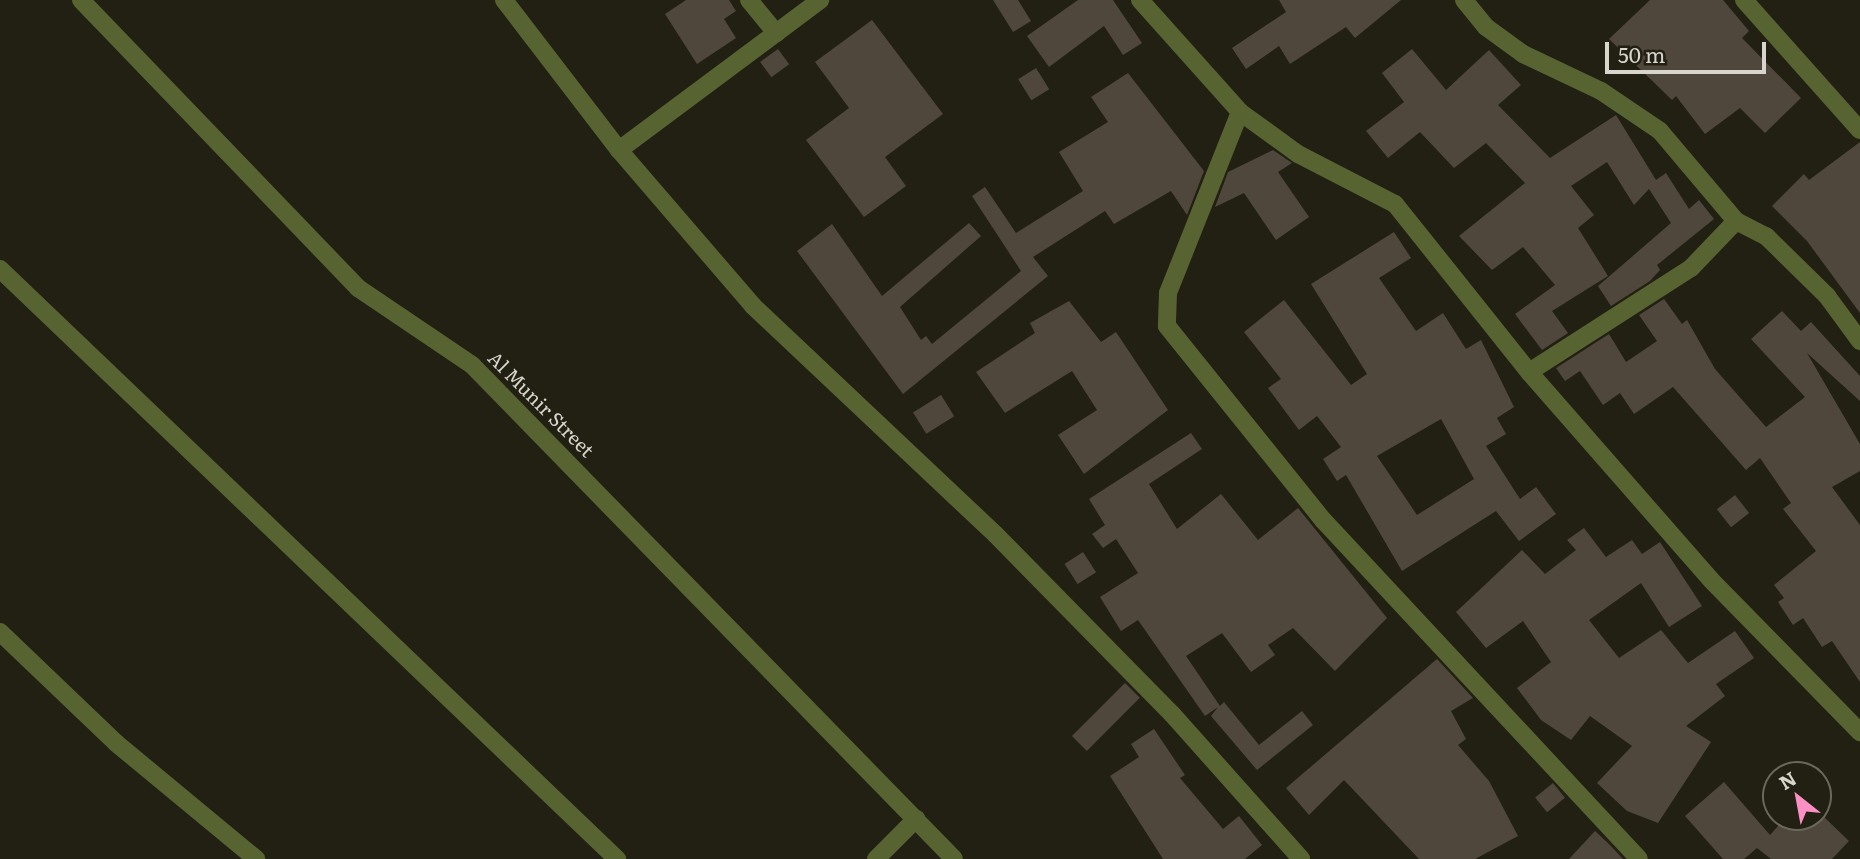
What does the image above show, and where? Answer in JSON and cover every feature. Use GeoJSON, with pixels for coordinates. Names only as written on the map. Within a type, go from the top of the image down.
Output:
{"type":"FeatureCollection","features":[{"type":"Feature","properties":{"kind":"street","name":"Al Munir Street"},"geometry":{"type":"LineString","coordinates":[[81,0],[358,288],[472,365],[954,859]]}},
{"type":"Feature","properties":{"kind":"street"},"geometry":{"type":"LineString","coordinates":[[504,0],[619,150],[753,306],[996,535],[1172,715],[1301,859]]}},
{"type":"Feature","properties":{"kind":"street"},"geometry":{"type":"LineString","coordinates":[[749,0],[776,33]]}},
{"type":"Feature","properties":{"kind":"street"},"geometry":{"type":"LineString","coordinates":[[619,150],[820,0]]}},
{"type":"Feature","properties":{"kind":"street"},"geometry":{"type":"LineString","coordinates":[[1140,0],[1240,112],[1298,154],[1395,204],[1529,372],[1711,580],[1860,732]]}},
{"type":"Feature","properties":{"kind":"street"},"geometry":{"type":"LineString","coordinates":[[1464,0],[1486,27],[1523,54],[1558,67],[1650,122],[1736,221],[1783,253],[1827,296],[1860,341]]}},
{"type":"Feature","properties":{"kind":"street"},"geometry":{"type":"LineString","coordinates":[[1744,0],[1860,130]]}},
{"type":"Feature","properties":{"kind":"street"},"geometry":{"type":"LineString","coordinates":[[1240,112],[1168,293],[1167,326],[1322,520],[1639,859]]}},
{"type":"Feature","properties":{"kind":"street"},"geometry":{"type":"LineString","coordinates":[[1529,372],[1690,268],[1736,221]]}},
{"type":"Feature","properties":{"kind":"street"},"geometry":{"type":"LineString","coordinates":[[0,269],[617,859]]}},
{"type":"Feature","properties":{"kind":"street"},"geometry":{"type":"LineString","coordinates":[[0,632],[116,743],[256,859]]}},
{"type":"Feature","properties":{"kind":"street"},"geometry":{"type":"LineString","coordinates":[[876,859],[916,820]]}},
{"type":"Feature","properties":{"kind":"building"},"geometry":{"type":"Polygon","coordinates":[[[686,0],[729,0],[736,11],[724,19],[736,38],[697,64],[665,14],[686,0]]]}},
{"type":"Feature","properties":{"kind":"building"},"geometry":{"type":"Polygon","coordinates":[[[993,0],[1018,0],[1031,21],[1013,32],[993,0]]]}},
{"type":"Feature","properties":{"kind":"building"},"geometry":{"type":"Polygon","coordinates":[[[1078,0],[1113,0],[1142,43],[1123,55],[1104,26],[1049,67],[1027,36],[1078,0]]]}},
{"type":"Feature","properties":{"kind":"building"},"geometry":{"type":"Polygon","coordinates":[[[1279,0],[1401,0],[1355,38],[1346,27],[1290,64],[1279,46],[1246,69],[1232,48],[1286,12],[1279,0]]]}},
{"type":"Feature","properties":{"kind":"building"},"geometry":{"type":"Polygon","coordinates":[[[1650,0],[1723,0],[1749,31],[1742,38],[1801,98],[1765,133],[1740,108],[1705,134],[1676,96],[1672,100],[1609,39],[1650,0]]]}},
{"type":"Feature","properties":{"kind":"building"},"geometry":{"type":"Polygon","coordinates":[[[872,20],[943,114],[885,157],[906,186],[864,217],[806,140],[849,108],[815,62],[872,20]]]}},
{"type":"Feature","properties":{"kind":"building"},"geometry":{"type":"Polygon","coordinates":[[[778,49],[789,64],[771,77],[760,62],[778,49]]]}},
{"type":"Feature","properties":{"kind":"building"},"geometry":{"type":"Polygon","coordinates":[[[1412,49],[1446,90],[1489,50],[1521,85],[1498,105],[1550,158],[1616,115],[1656,180],[1666,173],[1689,209],[1699,200],[1714,219],[1657,265],[1660,270],[1650,281],[1611,306],[1598,286],[1671,223],[1649,189],[1634,205],[1607,162],[1571,186],[1594,215],[1578,228],[1608,276],[1552,311],[1568,333],[1542,350],[1515,314],[1555,285],[1523,247],[1492,270],[1459,236],[1525,183],[1486,143],[1454,168],[1420,132],[1388,158],[1366,131],[1404,102],[1382,73],[1412,49]]]}},
{"type":"Feature","properties":{"kind":"building"},"geometry":{"type":"Polygon","coordinates":[[[1036,68],[1049,89],[1031,100],[1018,79],[1036,68]]]}},
{"type":"Feature","properties":{"kind":"building"},"geometry":{"type":"Polygon","coordinates":[[[1128,73],[1204,171],[1187,215],[1171,191],[1114,224],[1105,211],[1033,257],[1048,276],[903,394],[797,251],[832,224],[882,296],[969,223],[981,236],[900,307],[921,340],[926,336],[932,344],[1021,271],[972,196],[985,187],[1016,233],[1083,191],[1059,152],[1108,122],[1091,97],[1128,73]]]}},
{"type":"Feature","properties":{"kind":"building"},"geometry":{"type":"Polygon","coordinates":[[[1860,142],[1860,313],[1807,241],[1772,206],[1804,174],[1809,180],[1860,142]]]}},
{"type":"Feature","properties":{"kind":"building"},"geometry":{"type":"Polygon","coordinates":[[[1273,150],[1292,163],[1278,172],[1309,217],[1276,240],[1244,193],[1215,207],[1228,172],[1273,150]]]}},
{"type":"Feature","properties":{"kind":"building"},"geometry":{"type":"Polygon","coordinates":[[[1394,232],[1411,258],[1379,278],[1416,331],[1443,313],[1466,349],[1481,340],[1514,407],[1497,418],[1506,434],[1486,446],[1520,499],[1536,487],[1556,514],[1519,541],[1496,511],[1402,571],[1346,475],[1337,481],[1323,459],[1341,447],[1317,416],[1299,430],[1268,388],[1281,379],[1244,332],[1284,300],[1351,385],[1367,374],[1311,284],[1394,232]],[[1441,419],[1377,456],[1417,515],[1474,479],[1441,419]]]}},
{"type":"Feature","properties":{"kind":"building"},"geometry":{"type":"Polygon","coordinates":[[[1664,299],[1682,324],[1687,320],[1715,369],[1766,427],[1805,397],[1751,339],[1782,311],[1801,331],[1811,322],[1860,376],[1860,401],[1807,353],[1860,444],[1860,471],[1832,487],[1860,525],[1860,682],[1832,641],[1822,647],[1803,618],[1793,625],[1778,602],[1784,598],[1774,585],[1816,551],[1783,509],[1791,503],[1760,458],[1746,470],[1673,387],[1634,414],[1620,393],[1603,405],[1580,371],[1565,381],[1556,368],[1609,334],[1626,362],[1657,341],[1639,315],[1664,299]]]}},
{"type":"Feature","properties":{"kind":"building"},"geometry":{"type":"Polygon","coordinates":[[[1069,301],[1101,342],[1116,332],[1168,410],[1084,474],[1058,435],[1097,410],[1072,371],[1005,413],[976,372],[1035,333],[1030,323],[1069,301]]]}},
{"type":"Feature","properties":{"kind":"building"},"geometry":{"type":"Polygon","coordinates":[[[941,395],[954,416],[926,434],[913,412],[941,395]]]}},
{"type":"Feature","properties":{"kind":"building"},"geometry":{"type":"Polygon","coordinates":[[[1191,433],[1202,449],[1149,484],[1177,529],[1221,494],[1258,540],[1298,508],[1387,618],[1335,671],[1293,628],[1268,645],[1275,655],[1251,672],[1222,633],[1186,656],[1220,706],[1224,702],[1259,745],[1302,711],[1313,725],[1257,770],[1211,716],[1218,707],[1205,716],[1138,620],[1121,631],[1100,597],[1138,573],[1116,539],[1103,548],[1092,534],[1105,525],[1089,499],[1191,433]]]}},
{"type":"Feature","properties":{"kind":"building"},"geometry":{"type":"Polygon","coordinates":[[[1735,495],[1749,513],[1731,527],[1717,509],[1735,495]]]}},
{"type":"Feature","properties":{"kind":"building"},"geometry":{"type":"Polygon","coordinates":[[[1584,528],[1606,557],[1632,540],[1642,554],[1660,542],[1702,606],[1669,627],[1641,583],[1589,620],[1619,658],[1661,630],[1688,663],[1735,631],[1754,658],[1716,684],[1725,696],[1686,726],[1711,742],[1658,823],[1627,811],[1597,783],[1632,746],[1590,716],[1571,740],[1541,720],[1517,688],[1551,662],[1523,621],[1486,648],[1456,612],[1522,550],[1545,574],[1576,550],[1567,540],[1584,528]]]}},
{"type":"Feature","properties":{"kind":"building"},"geometry":{"type":"Polygon","coordinates":[[[1083,552],[1096,572],[1078,584],[1065,564],[1083,552]]]}},
{"type":"Feature","properties":{"kind":"building"},"geometry":{"type":"Polygon","coordinates":[[[1437,659],[1473,698],[1451,711],[1466,739],[1458,745],[1489,781],[1518,836],[1475,859],[1419,859],[1344,780],[1309,815],[1286,788],[1437,659]]]}},
{"type":"Feature","properties":{"kind":"building"},"geometry":{"type":"Polygon","coordinates":[[[1125,683],[1140,698],[1087,751],[1072,736],[1125,683]]]}},
{"type":"Feature","properties":{"kind":"building"},"geometry":{"type":"Polygon","coordinates":[[[1154,729],[1185,775],[1180,778],[1223,829],[1239,816],[1262,845],[1245,859],[1163,859],[1110,776],[1139,757],[1131,744],[1154,729]]]}},
{"type":"Feature","properties":{"kind":"building"},"geometry":{"type":"Polygon","coordinates":[[[1724,782],[1762,826],[1762,831],[1770,835],[1774,831],[1832,831],[1832,825],[1849,841],[1832,859],[1771,859],[1757,848],[1744,859],[1723,859],[1685,816],[1724,782]]]}},
{"type":"Feature","properties":{"kind":"building"},"geometry":{"type":"Polygon","coordinates":[[[1553,783],[1565,798],[1547,812],[1535,797],[1553,783]]]}},
{"type":"Feature","properties":{"kind":"building"},"geometry":{"type":"Polygon","coordinates":[[[1595,831],[1610,845],[1623,859],[1569,859],[1595,831]]]}}]}
